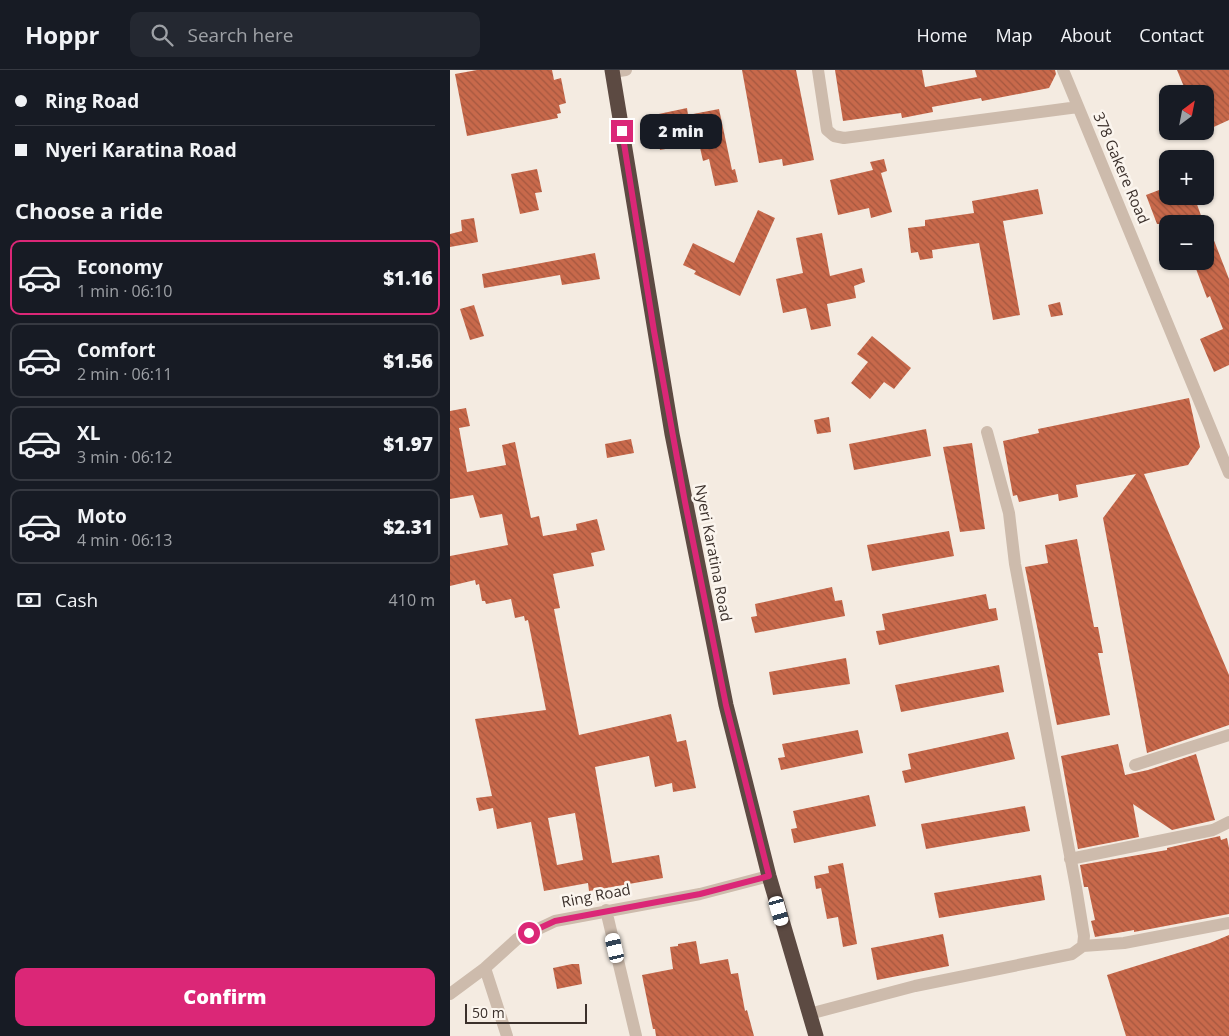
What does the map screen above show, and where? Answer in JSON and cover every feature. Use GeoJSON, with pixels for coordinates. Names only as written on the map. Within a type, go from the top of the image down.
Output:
{"type":"FeatureCollection","features":[{"type":"Feature","properties":{"kind":"highway","name":"Nyeri Karatina Road"},"geometry":{"type":"LineString","coordinates":[[617,71],[675,453],[726,705],[769,876],[816,1036]]}},
{"type":"Feature","properties":{"kind":"street"},"geometry":{"type":"LineString","coordinates":[[818,70],[827,130],[834,136],[844,138],[1078,107]]}},
{"type":"Feature","properties":{"kind":"street","name":"378 Gakere Road"},"geometry":{"type":"LineString","coordinates":[[1063,70],[1229,473]]}},
{"type":"Feature","properties":{"kind":"street"},"geometry":{"type":"LineString","coordinates":[[987,432],[1009,513],[1015,564],[1084,936],[1083,946]]}},
{"type":"Feature","properties":{"kind":"street"},"geometry":{"type":"LineString","coordinates":[[1135,765],[1229,735]]}},
{"type":"Feature","properties":{"kind":"street"},"geometry":{"type":"LineString","coordinates":[[1070,859],[1213,830],[1229,822]]}},
{"type":"Feature","properties":{"kind":"street","name":"Ring Road"},"geometry":{"type":"LineString","coordinates":[[450,994],[485,968],[517,939],[555,921],[700,894],[769,876]]}},
{"type":"Feature","properties":{"kind":"street"},"geometry":{"type":"LineString","coordinates":[[606,910],[636,1036]]}},
{"type":"Feature","properties":{"kind":"street"},"geometry":{"type":"LineString","coordinates":[[809,1014],[916,986],[1072,954],[1083,946],[1124,943],[1229,923]]}},
{"type":"Feature","properties":{"kind":"street"},"geometry":{"type":"LineString","coordinates":[[485,968],[506,1036]]}},
{"type":"Feature","properties":{"kind":"building"},"geometry":{"type":"Polygon","coordinates":[[[477,70],[552,70],[554,80],[561,78],[566,103],[559,105],[561,113],[557,114],[558,118],[467,136],[455,74],[477,70]]]}},
{"type":"Feature","properties":{"kind":"building"},"geometry":{"type":"Polygon","coordinates":[[[742,70],[796,70],[814,160],[783,166],[782,159],[759,163],[742,70]]]}},
{"type":"Feature","properties":{"kind":"building"},"geometry":{"type":"Polygon","coordinates":[[[835,70],[922,70],[925,87],[977,77],[975,70],[1055,70],[1056,74],[1049,88],[982,101],[981,98],[932,107],[933,112],[902,118],[901,113],[843,121],[835,70]]]}},
{"type":"Feature","properties":{"kind":"building"},"geometry":{"type":"Polygon","coordinates":[[[1177,70],[1229,70],[1229,120],[1214,127],[1214,85],[1183,85],[1177,70]]]}},
{"type":"Feature","properties":{"kind":"building"},"geometry":{"type":"Polygon","coordinates":[[[687,108],[688,115],[719,109],[732,170],[735,169],[738,182],[715,186],[709,159],[703,161],[699,143],[660,150],[654,115],[687,108]]]}},
{"type":"Feature","properties":{"kind":"building"},"geometry":{"type":"Polygon","coordinates":[[[884,159],[887,171],[881,173],[892,212],[871,218],[869,208],[838,215],[830,180],[873,170],[870,162],[884,159]]]}},
{"type":"Feature","properties":{"kind":"building"},"geometry":{"type":"Polygon","coordinates":[[[537,169],[542,192],[535,193],[539,210],[520,214],[511,174],[537,169]]]}},
{"type":"Feature","properties":{"kind":"building"},"geometry":{"type":"Polygon","coordinates":[[[1038,189],[1043,214],[1003,221],[1020,315],[993,320],[979,243],[932,250],[933,258],[920,260],[918,252],[911,253],[908,228],[925,226],[925,220],[974,213],[972,201],[1038,189]]]}},
{"type":"Feature","properties":{"kind":"building"},"geometry":{"type":"Polygon","coordinates":[[[1159,190],[1159,205],[1197,205],[1201,215],[1159,215],[1159,224],[1157,224],[1146,195],[1159,190]]]}},
{"type":"Feature","properties":{"kind":"building"},"geometry":{"type":"Polygon","coordinates":[[[758,210],[775,218],[740,296],[694,274],[696,271],[683,265],[693,243],[734,263],[758,210]]]}},
{"type":"Feature","properties":{"kind":"building"},"geometry":{"type":"Polygon","coordinates":[[[474,218],[478,242],[450,247],[450,234],[462,231],[461,220],[474,218]]]}},
{"type":"Feature","properties":{"kind":"building"},"geometry":{"type":"Polygon","coordinates":[[[822,233],[830,276],[862,268],[865,282],[854,286],[856,298],[827,304],[831,326],[811,330],[806,308],[783,313],[776,279],[803,273],[796,238],[822,233]]]}},
{"type":"Feature","properties":{"kind":"building"},"geometry":{"type":"Polygon","coordinates":[[[1214,241],[1229,279],[1229,365],[1214,372],[1200,339],[1223,329],[1210,296],[1207,298],[1196,270],[1214,270],[1214,241]]]}},
{"type":"Feature","properties":{"kind":"building"},"geometry":{"type":"Polygon","coordinates":[[[595,253],[600,279],[562,285],[560,275],[484,288],[482,274],[595,253]]]}},
{"type":"Feature","properties":{"kind":"building"},"geometry":{"type":"Polygon","coordinates":[[[1060,302],[1063,315],[1051,317],[1048,305],[1060,302]]]}},
{"type":"Feature","properties":{"kind":"building"},"geometry":{"type":"Polygon","coordinates":[[[474,305],[484,336],[470,340],[460,309],[474,305]]]}},
{"type":"Feature","properties":{"kind":"building"},"geometry":{"type":"Polygon","coordinates":[[[872,336],[911,368],[894,389],[884,382],[870,399],[851,383],[868,362],[857,354],[872,336]]]}},
{"type":"Feature","properties":{"kind":"building"},"geometry":{"type":"Polygon","coordinates":[[[1189,398],[1200,447],[1188,465],[1144,474],[1229,675],[1229,725],[1147,753],[1103,518],[1136,474],[1076,485],[1078,497],[1059,501],[1058,494],[1019,502],[1017,495],[1013,496],[1003,441],[1039,433],[1038,429],[1189,398]]]}},
{"type":"Feature","properties":{"kind":"building"},"geometry":{"type":"Polygon","coordinates":[[[466,408],[470,426],[459,428],[467,472],[506,465],[502,445],[515,442],[531,518],[539,516],[543,536],[577,530],[576,524],[597,519],[605,550],[591,553],[594,566],[553,574],[560,608],[554,609],[579,735],[671,714],[677,742],[686,740],[696,788],[673,792],[672,783],[655,787],[649,756],[595,767],[612,863],[659,855],[663,878],[589,891],[588,883],[544,891],[531,822],[497,829],[493,808],[479,811],[476,798],[492,796],[475,719],[546,710],[528,620],[525,621],[524,616],[515,618],[511,599],[486,604],[485,601],[482,601],[479,584],[476,585],[475,580],[450,586],[450,556],[508,545],[502,514],[480,518],[473,495],[450,499],[450,411],[466,408]],[[575,813],[548,818],[557,865],[583,860],[575,813]]]}},
{"type":"Feature","properties":{"kind":"building"},"geometry":{"type":"Polygon","coordinates":[[[829,417],[831,432],[817,434],[814,420],[829,417]]]}},
{"type":"Feature","properties":{"kind":"building"},"geometry":{"type":"Polygon","coordinates":[[[926,429],[931,456],[854,470],[849,444],[926,429]]]}},
{"type":"Feature","properties":{"kind":"building"},"geometry":{"type":"Polygon","coordinates":[[[631,439],[634,453],[607,458],[605,444],[631,439]]]}},
{"type":"Feature","properties":{"kind":"building"},"geometry":{"type":"Polygon","coordinates":[[[972,443],[985,529],[960,532],[943,447],[972,443]]]}},
{"type":"Feature","properties":{"kind":"building"},"geometry":{"type":"Polygon","coordinates":[[[949,531],[954,556],[872,571],[867,545],[949,531]]]}},
{"type":"Feature","properties":{"kind":"building"},"geometry":{"type":"Polygon","coordinates":[[[1077,539],[1094,627],[1098,627],[1103,653],[1098,653],[1110,715],[1057,725],[1025,567],[1048,563],[1045,545],[1077,539]]]}},
{"type":"Feature","properties":{"kind":"building"},"geometry":{"type":"Polygon","coordinates":[[[832,587],[835,601],[842,600],[845,616],[755,633],[751,617],[757,616],[755,604],[832,587]]]}},
{"type":"Feature","properties":{"kind":"building"},"geometry":{"type":"Polygon","coordinates":[[[986,594],[989,609],[996,608],[998,620],[879,645],[876,631],[885,630],[882,614],[986,594]]]}},
{"type":"Feature","properties":{"kind":"building"},"geometry":{"type":"Polygon","coordinates":[[[846,658],[850,684],[773,695],[769,672],[846,658]]]}},
{"type":"Feature","properties":{"kind":"building"},"geometry":{"type":"Polygon","coordinates":[[[999,665],[1004,692],[901,712],[895,685],[999,665]]]}},
{"type":"Feature","properties":{"kind":"building"},"geometry":{"type":"Polygon","coordinates":[[[858,730],[863,753],[781,770],[778,758],[785,757],[782,744],[858,730]]]}},
{"type":"Feature","properties":{"kind":"building"},"geometry":{"type":"Polygon","coordinates":[[[1008,732],[1015,759],[905,783],[902,771],[911,769],[908,754],[1008,732]]]}},
{"type":"Feature","properties":{"kind":"building"},"geometry":{"type":"Polygon","coordinates":[[[1118,744],[1125,775],[1148,770],[1196,754],[1215,820],[1172,830],[1133,804],[1139,837],[1078,849],[1061,756],[1118,744]]]}},
{"type":"Feature","properties":{"kind":"building"},"geometry":{"type":"Polygon","coordinates":[[[869,795],[876,826],[794,843],[791,829],[797,828],[793,811],[869,795]]]}},
{"type":"Feature","properties":{"kind":"building"},"geometry":{"type":"Polygon","coordinates":[[[1025,806],[1030,831],[926,849],[921,824],[1025,806]]]}},
{"type":"Feature","properties":{"kind":"building"},"geometry":{"type":"Polygon","coordinates":[[[1220,836],[1221,840],[1227,838],[1229,848],[1229,914],[1134,932],[1134,930],[1095,937],[1091,921],[1095,920],[1088,887],[1084,887],[1080,865],[1167,850],[1167,848],[1220,836]]]}},
{"type":"Feature","properties":{"kind":"building"},"geometry":{"type":"Polygon","coordinates":[[[843,863],[857,944],[843,947],[838,917],[827,919],[821,888],[816,889],[814,876],[829,873],[828,866],[843,863]]]}},
{"type":"Feature","properties":{"kind":"building"},"geometry":{"type":"Polygon","coordinates":[[[1041,875],[1045,900],[939,918],[934,893],[1041,875]]]}},
{"type":"Feature","properties":{"kind":"building"},"geometry":{"type":"Polygon","coordinates":[[[943,934],[949,966],[877,980],[871,948],[943,934]]]}},
{"type":"Feature","properties":{"kind":"building"},"geometry":{"type":"Polygon","coordinates":[[[1229,935],[1229,1036],[1126,1036],[1107,975],[1210,943],[1229,935]]]}},
{"type":"Feature","properties":{"kind":"building"},"geometry":{"type":"Polygon","coordinates":[[[696,941],[700,964],[728,959],[731,974],[738,973],[745,1011],[747,1010],[754,1036],[656,1036],[642,975],[673,969],[670,947],[696,941]]]}},
{"type":"Feature","properties":{"kind":"building"},"geometry":{"type":"Polygon","coordinates":[[[579,964],[582,984],[557,989],[553,968],[579,964]]]}},
{"type":"Feature","properties":{"kind":"route"},"geometry":{"type":"LineString","coordinates":[[529,933],[555,921],[588,913],[700,894],[769,876],[726,705],[685,502],[654,331],[633,190],[622,131]]}}]}
